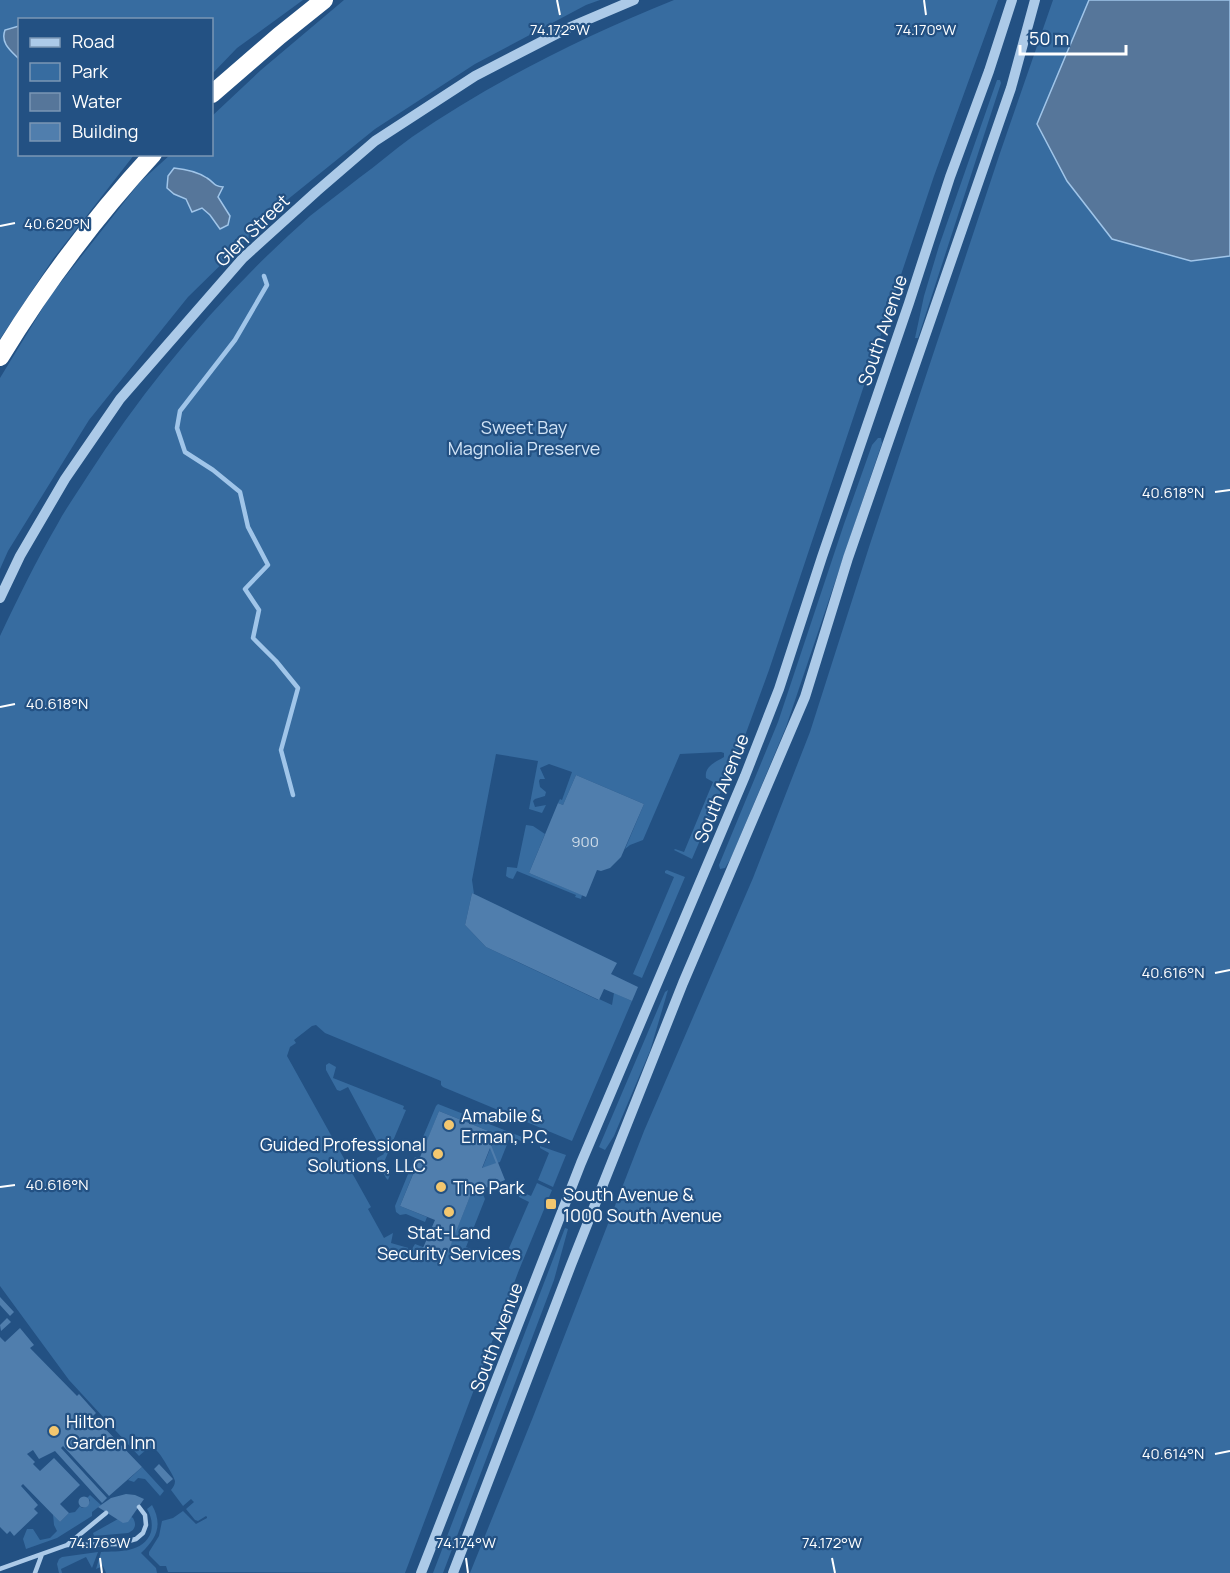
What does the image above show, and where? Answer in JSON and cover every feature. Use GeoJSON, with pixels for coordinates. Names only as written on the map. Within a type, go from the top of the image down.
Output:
{"type":"FeatureCollection","features":[{"type":"Feature","properties":{"kind":"highway"},"geometry":{"type":"LineString","coordinates":[[213,93],[324,0]]}},
{"type":"Feature","properties":{"kind":"highway"},"geometry":{"type":"LineString","coordinates":[[0,357],[30,309],[69,255],[151,156]]}},
{"type":"Feature","properties":{"kind":"street","name":"Glen Street"},"geometry":{"type":"LineString","coordinates":[[0,598],[20,556],[65,479],[120,399],[243,258],[375,141],[475,76],[568,28],[634,0]]}},
{"type":"Feature","properties":{"kind":"street","name":"South Avenue"},"geometry":{"type":"LineString","coordinates":[[421,1573],[581,1163],[779,689],[950,177],[1012,0]]}},
{"type":"Feature","properties":{"kind":"street"},"geometry":{"type":"LineString","coordinates":[[453,1573],[678,994],[805,697],[848,558],[1011,88],[1035,0]]}},
{"type":"Feature","properties":{"kind":"lane"},"geometry":{"type":"LineString","coordinates":[[0,1569],[67,1545],[118,1544],[136,1539],[147,1525],[145,1515],[139,1507]]}},
{"type":"Feature","properties":{"kind":"lane"},"geometry":{"type":"LineString","coordinates":[[67,1545],[105,1513]]}},
{"type":"Feature","properties":{"kind":"lane"},"geometry":{"type":"LineString","coordinates":[[35,1573],[42,1554]]}},
{"type":"Feature","properties":{"kind":"green space"},"geometry":{"type":"Polygon","coordinates":[[[0,0],[303,0],[237,48],[213,73],[213,18],[18,18],[18,156],[133,156],[53,259],[0,339],[0,0]]]}},
{"type":"Feature","properties":{"kind":"green space"},"geometry":{"type":"Polygon","coordinates":[[[344,0],[600,0],[586,5],[475,64],[375,129],[287,200],[188,297],[89,420],[8,551],[0,569],[0,378],[50,296],[140,182],[169,156],[213,156],[213,115],[261,70],[344,0]]]}},
{"type":"Feature","properties":{"kind":"green space","name":"Sweet Bay Magnolia Preserve"},"geometry":{"type":"Polygon","coordinates":[[[674,0],[998,0],[934,176],[769,670],[746,733],[692,859],[674,850],[684,852],[713,782],[706,778],[707,770],[724,757],[724,753],[680,754],[643,840],[625,849],[644,804],[576,775],[563,805],[558,803],[560,799],[562,800],[572,772],[549,764],[540,768],[545,779],[540,779],[540,787],[546,792],[545,796],[533,801],[535,807],[546,805],[542,813],[529,809],[538,761],[496,754],[472,880],[474,894],[472,893],[465,925],[486,947],[598,1000],[612,1005],[614,993],[632,1001],[572,1141],[443,1087],[441,1081],[325,1033],[316,1025],[294,1040],[296,1043],[290,1047],[287,1056],[371,1207],[368,1209],[384,1238],[393,1233],[391,1243],[412,1249],[415,1244],[446,1256],[471,1194],[481,1190],[485,1199],[466,1247],[503,1262],[529,1202],[519,1197],[519,1194],[522,1192],[531,1196],[537,1183],[552,1190],[519,1270],[405,1573],[168,1572],[166,1566],[160,1566],[149,1555],[159,1536],[162,1521],[173,1518],[183,1511],[196,1524],[207,1517],[195,1520],[186,1509],[194,1502],[191,1499],[183,1506],[171,1490],[175,1481],[157,1451],[148,1448],[139,1456],[69,1380],[0,1286],[0,636],[60,519],[111,441],[162,372],[218,306],[278,245],[316,211],[405,142],[475,97],[539,61],[674,0]]]}},
{"type":"Feature","properties":{"kind":"green space"},"geometry":{"type":"Polygon","coordinates":[[[1053,0],[1230,0],[1230,1573],[470,1573],[644,1131],[753,878],[810,732],[870,544],[1053,0]]]}},
{"type":"Feature","properties":{"kind":"green space"},"geometry":{"type":"Polygon","coordinates":[[[997,80],[1001,83],[918,338],[915,338],[924,296],[939,246],[997,80]]]}},
{"type":"Feature","properties":{"kind":"green space"},"geometry":{"type":"Polygon","coordinates":[[[878,438],[881,438],[882,443],[786,727],[731,858],[725,868],[720,869],[719,865],[778,722],[844,524],[872,445],[878,438]]]}},
{"type":"Feature","properties":{"kind":"green space"},"geometry":{"type":"Polygon","coordinates":[[[526,825],[533,826],[545,834],[529,873],[582,895],[581,899],[517,871],[513,879],[506,876],[507,867],[517,868],[526,825]]]}},
{"type":"Feature","properties":{"kind":"green space"},"geometry":{"type":"Polygon","coordinates":[[[667,870],[685,877],[642,978],[633,974],[674,877],[665,873],[667,870]]]}},
{"type":"Feature","properties":{"kind":"green space"},"geometry":{"type":"Polygon","coordinates":[[[668,990],[650,1051],[614,1136],[605,1150],[599,1147],[665,992],[668,990]]]}},
{"type":"Feature","properties":{"kind":"green space"},"geometry":{"type":"Polygon","coordinates":[[[329,1063],[336,1067],[333,1078],[404,1106],[403,1109],[406,1110],[382,1167],[391,1172],[388,1180],[377,1160],[384,1154],[348,1087],[337,1090],[326,1070],[326,1065],[329,1063]]]}},
{"type":"Feature","properties":{"kind":"green space"},"geometry":{"type":"Polygon","coordinates":[[[438,1104],[522,1137],[523,1140],[510,1137],[500,1162],[482,1169],[496,1134],[439,1111],[423,1151],[418,1149],[438,1104]]]}},
{"type":"Feature","properties":{"kind":"green space"},"geometry":{"type":"Polygon","coordinates":[[[540,1146],[566,1155],[553,1187],[538,1180],[549,1153],[540,1146]]]}},
{"type":"Feature","properties":{"kind":"green space"},"geometry":{"type":"Polygon","coordinates":[[[415,1157],[419,1159],[400,1206],[427,1217],[425,1222],[406,1214],[400,1215],[396,1212],[395,1206],[415,1157]]]}},
{"type":"Feature","properties":{"kind":"green space"},"geometry":{"type":"Polygon","coordinates":[[[565,1228],[568,1229],[554,1280],[443,1573],[433,1573],[565,1228]]]}},
{"type":"Feature","properties":{"kind":"green space"},"geometry":{"type":"Polygon","coordinates":[[[142,1467],[164,1491],[160,1496],[145,1479],[138,1478],[134,1482],[128,1480],[142,1467]]]}},
{"type":"Feature","properties":{"kind":"green space"},"geometry":{"type":"Polygon","coordinates":[[[90,1495],[101,1505],[92,1512],[92,1516],[57,1538],[26,1549],[23,1539],[27,1529],[33,1529],[40,1540],[50,1538],[57,1531],[53,1514],[60,1522],[80,1506],[86,1507],[90,1500],[87,1498],[90,1495]]]}},
{"type":"Feature","properties":{"kind":"green space"},"geometry":{"type":"Polygon","coordinates":[[[152,1505],[157,1519],[157,1531],[141,1553],[156,1568],[157,1573],[106,1573],[103,1566],[96,1569],[101,1552],[130,1550],[148,1539],[152,1526],[147,1509],[152,1505]]]}},
{"type":"Feature","properties":{"kind":"green space"},"geometry":{"type":"Polygon","coordinates":[[[130,1516],[135,1525],[130,1532],[94,1536],[93,1533],[118,1519],[130,1516]]]}},
{"type":"Feature","properties":{"kind":"green space"},"geometry":{"type":"Polygon","coordinates":[[[98,1552],[92,1568],[86,1557],[61,1569],[62,1573],[59,1573],[57,1564],[62,1557],[98,1552]]]}},
{"type":"Feature","properties":{"kind":"water"},"geometry":{"type":"Polygon","coordinates":[[[1089,0],[1230,0],[1230,256],[1191,261],[1112,239],[1067,181],[1037,124],[1089,0]]]}},
{"type":"Feature","properties":{"kind":"water"},"geometry":{"type":"Polygon","coordinates":[[[18,27],[18,58],[7,46],[4,39],[5,30],[18,27]]]}},
{"type":"Feature","properties":{"kind":"water"},"geometry":{"type":"Polygon","coordinates":[[[174,168],[199,174],[223,187],[218,197],[230,216],[228,225],[220,229],[202,208],[192,212],[186,199],[167,188],[168,176],[174,168]]]}},
{"type":"Feature","properties":{"kind":"building"},"geometry":{"type":"Polygon","coordinates":[[[576,775],[644,804],[621,857],[610,868],[597,870],[586,897],[529,873],[558,803],[563,805],[576,775]]]}},
{"type":"Feature","properties":{"kind":"building"},"geometry":{"type":"Polygon","coordinates":[[[472,893],[617,963],[611,974],[638,987],[632,1001],[604,989],[599,1000],[486,947],[465,925],[472,893]]]}},
{"type":"Feature","properties":{"kind":"building","name":"The Park"},"geometry":{"type":"Polygon","coordinates":[[[439,1111],[496,1134],[491,1145],[505,1180],[471,1194],[446,1257],[423,1248],[435,1220],[400,1206],[439,1111]],[[490,1148],[482,1168],[496,1163],[490,1148]]]}},
{"type":"Feature","properties":{"kind":"building"},"geometry":{"type":"Polygon","coordinates":[[[0,1297],[14,1312],[10,1316],[0,1305],[0,1297]]]}},
{"type":"Feature","properties":{"kind":"building"},"geometry":{"type":"Polygon","coordinates":[[[7,1318],[11,1322],[1,1331],[0,1325],[7,1318]]]}},
{"type":"Feature","properties":{"kind":"building","name":"Hilton Garden Inn"},"geometry":{"type":"Polygon","coordinates":[[[20,1328],[34,1345],[30,1348],[77,1396],[79,1394],[96,1413],[93,1416],[142,1467],[109,1496],[63,1446],[61,1448],[107,1498],[102,1503],[55,1451],[39,1459],[33,1450],[27,1454],[40,1471],[54,1458],[80,1485],[60,1504],[69,1513],[60,1522],[23,1484],[21,1486],[38,1505],[34,1509],[38,1513],[14,1536],[10,1531],[7,1534],[0,1527],[0,1337],[5,1342],[20,1328]]]}},
{"type":"Feature","properties":{"kind":"building"},"geometry":{"type":"Polygon","coordinates":[[[159,1464],[173,1479],[167,1484],[154,1469],[159,1464]]]}},
{"type":"Feature","properties":{"kind":"building"},"geometry":{"type":"Polygon","coordinates":[[[126,1494],[144,1499],[128,1522],[123,1523],[98,1507],[111,1498],[126,1494]]]}},
{"type":"Feature","properties":{"kind":"building"},"geometry":{"type":"Polygon","coordinates":[[[84,1496],[90,1502],[84,1508],[78,1502],[84,1496]]]}},
{"type":"Feature","properties":{"kind":"waterway"},"geometry":{"type":"LineString","coordinates":[[264,276],[267,285],[235,340],[180,411],[177,428],[185,452],[213,470],[240,492],[248,527],[268,565],[245,589],[259,610],[253,638],[298,688],[281,750],[293,795]]}},
{"type":"Feature","properties":{"kind":"place","name":"Amabile & Erman, P.C."},"geometry":{"type":"Point","coordinates":[449,1125]}},
{"type":"Feature","properties":{"kind":"place","name":"Guided Professional Solutions, LLC"},"geometry":{"type":"Point","coordinates":[438,1154]}},
{"type":"Feature","properties":{"kind":"place","name":"The Park"},"geometry":{"type":"Point","coordinates":[441,1187]}},
{"type":"Feature","properties":{"kind":"place","name":"South Avenue & 1000 South Avenue"},"geometry":{"type":"Point","coordinates":[551,1204]}},
{"type":"Feature","properties":{"kind":"place","name":"Stat-Land Security Services"},"geometry":{"type":"Point","coordinates":[449,1212]}},
{"type":"Feature","properties":{"kind":"place","name":"Hilton Garden Inn"},"geometry":{"type":"Point","coordinates":[54,1431]}}]}
